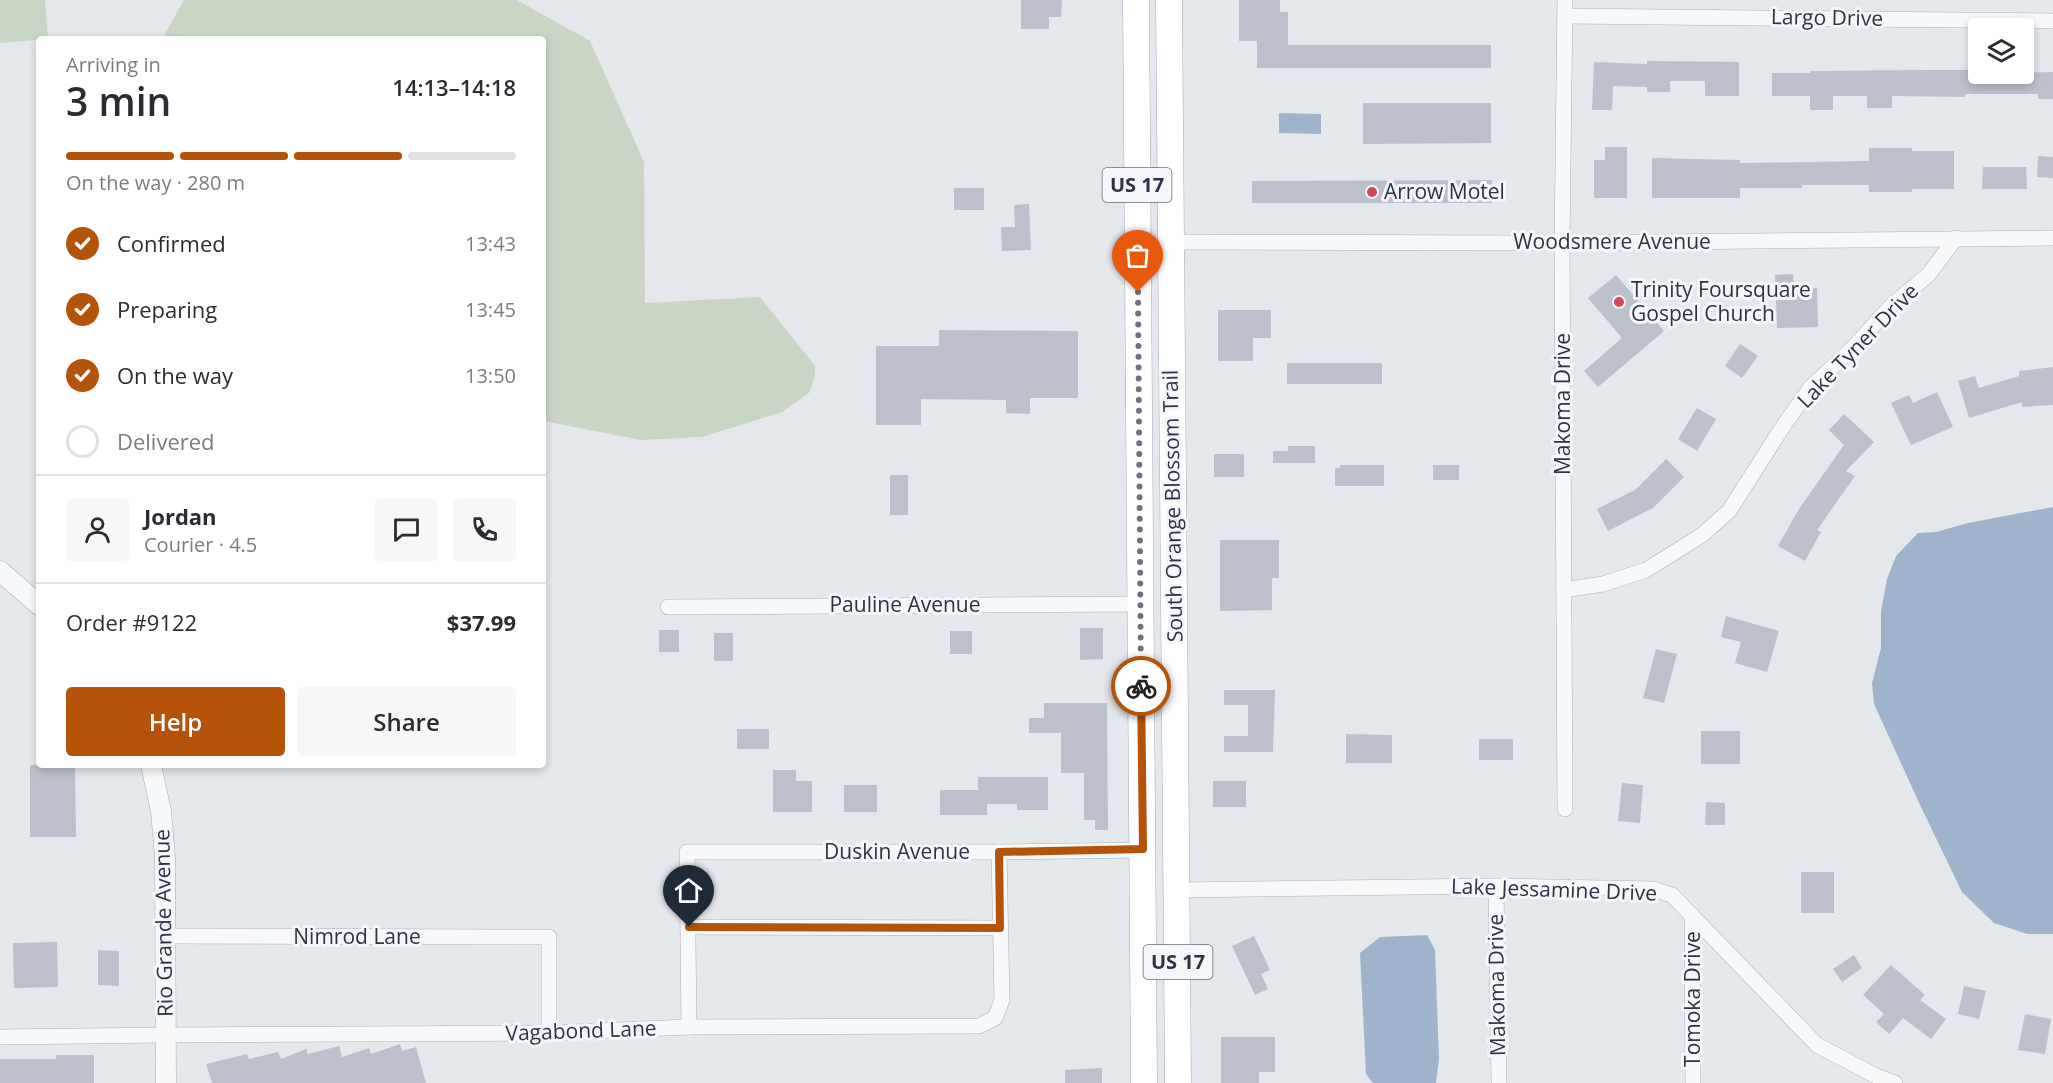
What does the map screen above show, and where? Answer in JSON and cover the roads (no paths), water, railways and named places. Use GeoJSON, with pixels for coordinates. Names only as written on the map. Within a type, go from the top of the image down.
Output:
{"type":"FeatureCollection","features":[{"type":"Feature","properties":{"kind":"main road","name":"South Orange Blossom Trail"},"geometry":{"type":"LineString","coordinates":[[1136,0],[1144,1083]]}},
{"type":"Feature","properties":{"kind":"main road","name":"South Orange Blossom Trail"},"geometry":{"type":"LineString","coordinates":[[1169,0],[1178,1083]]}},
{"type":"Feature","properties":{"kind":"main road"},"geometry":{"type":"LineString","coordinates":[[1140,526],[1148,548],[1158,563],[1174,572]]}},
{"type":"Feature","properties":{"kind":"main road"},"geometry":{"type":"LineString","coordinates":[[1141,604],[1154,614],[1165,631],[1175,656]]}},
{"type":"Feature","properties":{"kind":"street","name":"Largo Drive"},"geometry":{"type":"LineString","coordinates":[[1565,8],[2053,21]]}},
{"type":"Feature","properties":{"kind":"street","name":"Makoma Drive"},"geometry":{"type":"LineString","coordinates":[[1565,8],[1562,243],[1566,809]]}},
{"type":"Feature","properties":{"kind":"street","name":"Lake Tyner Drive"},"geometry":{"type":"LineString","coordinates":[[1564,590],[1604,584],[1646,570],[1702,536],[1729,511],[1810,388],[1853,348],[1890,307],[1929,274],[1956,238]]}},
{"type":"Feature","properties":{"kind":"street","name":"Woodsmere Avenue"},"geometry":{"type":"LineString","coordinates":[[1170,242],[1562,243],[2053,238]]}},
{"type":"Feature","properties":{"kind":"street"},"geometry":{"type":"LineString","coordinates":[[0,571],[36,603]]}},
{"type":"Feature","properties":{"kind":"street","name":"Pauline Avenue"},"geometry":{"type":"LineString","coordinates":[[668,607],[1141,604]]}},
{"type":"Feature","properties":{"kind":"street","name":"Rio Grande Avenue"},"geometry":{"type":"LineString","coordinates":[[152,768],[162,822],[165,857],[166,1083]]}},
{"type":"Feature","properties":{"kind":"street","name":"Duskin Avenue"},"geometry":{"type":"LineString","coordinates":[[689,927],[687,852],[999,852],[1143,849]]}},
{"type":"Feature","properties":{"kind":"street"},"geometry":{"type":"LineString","coordinates":[[689,1027],[689,927],[1000,928],[999,852]]}},
{"type":"Feature","properties":{"kind":"street","name":"Makoma Drive"},"geometry":{"type":"LineString","coordinates":[[1496,886],[1499,1083]]}},
{"type":"Feature","properties":{"kind":"street","name":"Lake Jessamine Drive"},"geometry":{"type":"LineString","coordinates":[[1177,890],[1496,886],[1653,889],[1672,895],[1817,1045],[1876,1076],[1895,1083]]}},
{"type":"Feature","properties":{"kind":"street","name":"Tomoka Drive"},"geometry":{"type":"LineString","coordinates":[[1692,915],[1694,1083]]}},
{"type":"Feature","properties":{"kind":"street","name":"Vagabond Lane"},"geometry":{"type":"LineString","coordinates":[[0,1037],[549,1033],[689,1027],[979,1026],[994,1018],[1002,1000],[1000,928]]}},
{"type":"Feature","properties":{"kind":"street","name":"Nimrod Lane"},"geometry":{"type":"LineString","coordinates":[[165,936],[549,937],[549,1033]]}},
{"type":"Feature","properties":{"kind":"water"},"geometry":{"type":"Polygon","coordinates":[[[1279,113],[1321,114],[1321,134],[1279,133],[1279,113]]]}},
{"type":"Feature","properties":{"kind":"water"},"geometry":{"type":"Polygon","coordinates":[[[2053,507],[2053,934],[2027,934],[1994,923],[1962,892],[1874,704],[1872,683],[1881,648],[1881,611],[1887,579],[1896,556],[1918,533],[1936,532],[1968,523],[2053,507]]]}},
{"type":"Feature","properties":{"kind":"water"},"geometry":{"type":"Polygon","coordinates":[[[1427,935],[1435,950],[1439,1059],[1436,1083],[1373,1083],[1366,1074],[1360,953],[1380,937],[1427,935]]]}},
{"type":"Feature","properties":{"kind":"place","name":"Arrow Motel"},"geometry":{"type":"Point","coordinates":[1372,192]}},
{"type":"Feature","properties":{"kind":"place","name":"Trinity Foursquare Gospel Church"},"geometry":{"type":"Point","coordinates":[1619,302]}}]}
